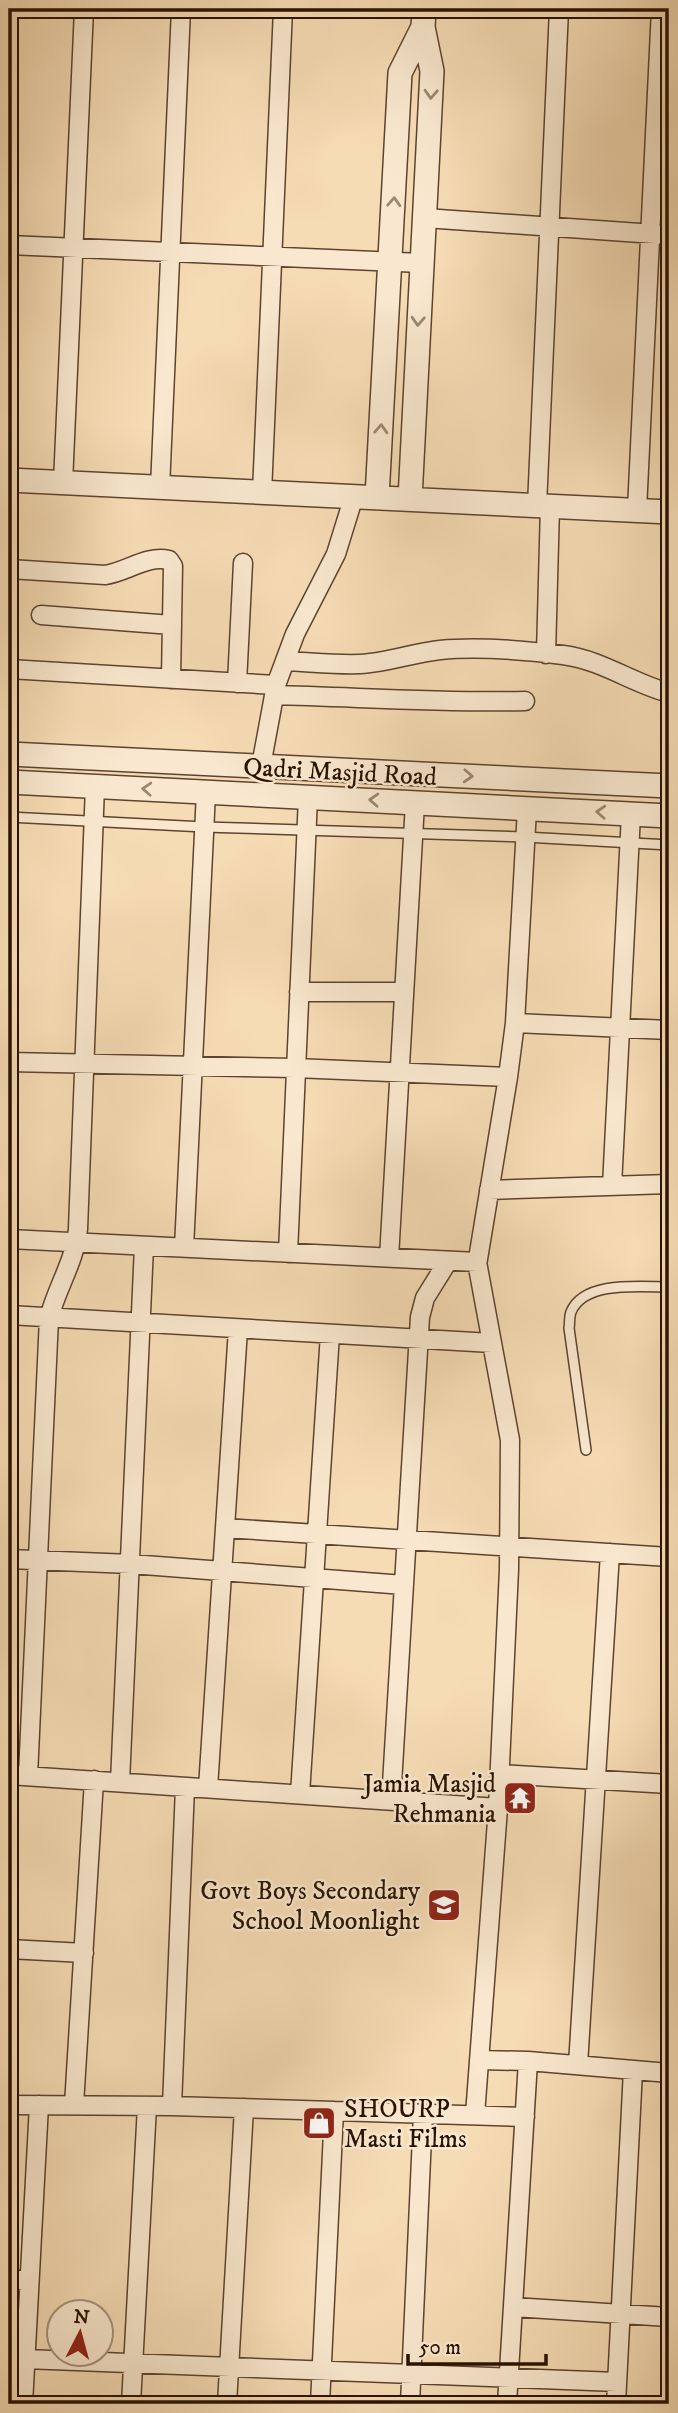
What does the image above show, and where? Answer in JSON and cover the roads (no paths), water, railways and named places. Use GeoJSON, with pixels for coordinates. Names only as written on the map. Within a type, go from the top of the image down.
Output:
{"type":"FeatureCollection","features":[{"type":"Feature","properties":{"kind":"street"},"geometry":{"type":"LineString","coordinates":[[63,483],[84,9]]}},
{"type":"Feature","properties":{"kind":"street"},"geometry":{"type":"LineString","coordinates":[[160,488],[181,9]]}},
{"type":"Feature","properties":{"kind":"street"},"geometry":{"type":"LineString","coordinates":[[262,493],[283,9]]}},
{"type":"Feature","properties":{"kind":"street"},"geometry":{"type":"LineString","coordinates":[[546,654],[543,506],[559,9]]}},
{"type":"Feature","properties":{"kind":"street"},"geometry":{"type":"LineString","coordinates":[[637,510],[662,9]]}},
{"type":"Feature","properties":{"kind":"street"},"geometry":{"type":"LineString","coordinates":[[410,499],[432,71],[424,18]]}},
{"type":"Feature","properties":{"kind":"street"},"geometry":{"type":"LineString","coordinates":[[377,497],[401,74],[424,18]]}},
{"type":"Feature","properties":{"kind":"street"},"geometry":{"type":"LineString","coordinates":[[425,218],[669,235]]}},
{"type":"Feature","properties":{"kind":"street"},"geometry":{"type":"LineString","coordinates":[[9,245],[421,263]]}},
{"type":"Feature","properties":{"kind":"street"},"geometry":{"type":"LineString","coordinates":[[9,480],[669,512]]}},
{"type":"Feature","properties":{"kind":"street"},"geometry":{"type":"LineString","coordinates":[[261,766],[275,690],[295,634],[336,554],[354,496]]}},
{"type":"Feature","properties":{"kind":"street"},"geometry":{"type":"LineString","coordinates":[[9,569],[105,575],[117,574],[139,563],[169,560],[173,566],[171,679]]}},
{"type":"Feature","properties":{"kind":"street"},"geometry":{"type":"LineString","coordinates":[[237,683],[243,564]]}},
{"type":"Feature","properties":{"kind":"street"},"geometry":{"type":"LineString","coordinates":[[41,615],[172,625]]}},
{"type":"Feature","properties":{"kind":"street"},"geometry":{"type":"LineString","coordinates":[[285,661],[358,664],[388,662],[440,650],[475,649],[546,654],[600,663],[669,693]]}},
{"type":"Feature","properties":{"kind":"street"},"geometry":{"type":"LineString","coordinates":[[9,669],[237,683],[275,690],[412,702],[525,701]]}},
{"type":"Feature","properties":{"kind":"street","name":"Qadri Masjid Road"},"geometry":{"type":"LineString","coordinates":[[9,754],[669,786]]}},
{"type":"Feature","properties":{"kind":"street","name":"Qadri Masjid Road"},"geometry":{"type":"LineString","coordinates":[[9,782],[669,816]]}},
{"type":"Feature","properties":{"kind":"street"},"geometry":{"type":"LineString","coordinates":[[29,1776],[49,1318],[77,1243],[95,786]]}},
{"type":"Feature","properties":{"kind":"street"},"geometry":{"type":"LineString","coordinates":[[184,1248],[206,792]]}},
{"type":"Feature","properties":{"kind":"street"},"geometry":{"type":"LineString","coordinates":[[288,1253],[308,797]]}},
{"type":"Feature","properties":{"kind":"street"},"geometry":{"type":"LineString","coordinates":[[389,1258],[415,803]]}},
{"type":"Feature","properties":{"kind":"street"},"geometry":{"type":"LineString","coordinates":[[475,2115],[500,1774],[509,1547],[510,1440],[477,1265],[515,1023],[527,808]]}},
{"type":"Feature","properties":{"kind":"street"},"geometry":{"type":"LineString","coordinates":[[611,1186],[631,814]]}},
{"type":"Feature","properties":{"kind":"street"},"geometry":{"type":"LineString","coordinates":[[299,992],[404,992]]}},
{"type":"Feature","properties":{"kind":"street"},"geometry":{"type":"LineString","coordinates":[[515,1023],[669,1030]]}},
{"type":"Feature","properties":{"kind":"street"},"geometry":{"type":"LineString","coordinates":[[9,1062],[295,1068],[508,1077]]}},
{"type":"Feature","properties":{"kind":"street"},"geometry":{"type":"LineString","coordinates":[[489,1190],[669,1184]]}},
{"type":"Feature","properties":{"kind":"street"},"geometry":{"type":"LineString","coordinates":[[9,1239],[477,1262],[477,1265]]}},
{"type":"Feature","properties":{"kind":"street"},"geometry":{"type":"LineString","coordinates":[[120,1782],[144,1246]]}},
{"type":"Feature","properties":{"kind":"street"},"geometry":{"type":"LineString","coordinates":[[391,1801],[420,1317],[425,1298],[448,1261]]}},
{"type":"Feature","properties":{"kind":"street"},"geometry":{"type":"LineString","coordinates":[[9,1315],[492,1343]]}},
{"type":"Feature","properties":{"kind":"street"},"geometry":{"type":"LineString","coordinates":[[208,1788],[238,1329]]}},
{"type":"Feature","properties":{"kind":"street"},"geometry":{"type":"LineString","coordinates":[[300,1794],[330,1334]]}},
{"type":"Feature","properties":{"kind":"street"},"geometry":{"type":"LineString","coordinates":[[225,1528],[669,1557]]}},
{"type":"Feature","properties":{"kind":"street"},"geometry":{"type":"LineString","coordinates":[[578,2065],[610,1553]]}},
{"type":"Feature","properties":{"kind":"street"},"geometry":{"type":"LineString","coordinates":[[9,1559],[131,1563],[404,1585]]}},
{"type":"Feature","properties":{"kind":"street"},"geometry":{"type":"LineString","coordinates":[[500,1774],[669,1784]]}},
{"type":"Feature","properties":{"kind":"street"},"geometry":{"type":"LineString","coordinates":[[9,1775],[498,1808]]}},
{"type":"Feature","properties":{"kind":"street"},"geometry":{"type":"LineString","coordinates":[[74,2105],[94,1780]]}},
{"type":"Feature","properties":{"kind":"street"},"geometry":{"type":"LineString","coordinates":[[172,2106],[185,1787]]}},
{"type":"Feature","properties":{"kind":"street"},"geometry":{"type":"LineString","coordinates":[[9,1949],[84,1953]]}},
{"type":"Feature","properties":{"kind":"street"},"geometry":{"type":"LineString","coordinates":[[479,2060],[528,2061],[669,2073]]}},
{"type":"Feature","properties":{"kind":"street"},"geometry":{"type":"LineString","coordinates":[[508,2404],[528,2061]]}},
{"type":"Feature","properties":{"kind":"street"},"geometry":{"type":"LineString","coordinates":[[616,2404],[634,2070]]}},
{"type":"Feature","properties":{"kind":"street"},"geometry":{"type":"LineString","coordinates":[[9,2105],[172,2106],[525,2117]]}},
{"type":"Feature","properties":{"kind":"street"},"geometry":{"type":"LineString","coordinates":[[23,2404],[16,2385],[25,2359],[39,2105]]}},
{"type":"Feature","properties":{"kind":"street"},"geometry":{"type":"LineString","coordinates":[[131,2404],[147,2106]]}},
{"type":"Feature","properties":{"kind":"street"},"geometry":{"type":"LineString","coordinates":[[227,2404],[243,2108]]}},
{"type":"Feature","properties":{"kind":"street"},"geometry":{"type":"LineString","coordinates":[[320,2404],[334,2111]]}},
{"type":"Feature","properties":{"kind":"street"},"geometry":{"type":"LineString","coordinates":[[410,2404],[422,2114]]}},
{"type":"Feature","properties":{"kind":"street"},"geometry":{"type":"LineString","coordinates":[[9,2279],[29,2280]]}},
{"type":"Feature","properties":{"kind":"street"},"geometry":{"type":"LineString","coordinates":[[513,2307],[669,2317]]}},
{"type":"Feature","properties":{"kind":"street"},"geometry":{"type":"LineString","coordinates":[[25,2359],[617,2382]]}},
{"type":"Feature","properties":{"kind":"lane"},"geometry":{"type":"LineString","coordinates":[[9,817],[204,827],[526,836],[669,845]]}},
{"type":"Feature","properties":{"kind":"lane"},"geometry":{"type":"LineString","coordinates":[[586,1450],[569,1328],[571,1312],[579,1299],[593,1292],[618,1287],[669,1287]]}},
{"type":"Feature","properties":{"kind":"place","name":"Jamia Masjid Rehmania"},"geometry":{"type":"Point","coordinates":[520,1798]}},
{"type":"Feature","properties":{"kind":"place","name":"Govt Boys Secondary School Moonlight"},"geometry":{"type":"Point","coordinates":[444,1905]}},
{"type":"Feature","properties":{"kind":"place","name":"SHOURP Masti Films"},"geometry":{"type":"Point","coordinates":[319,2123]}}]}
